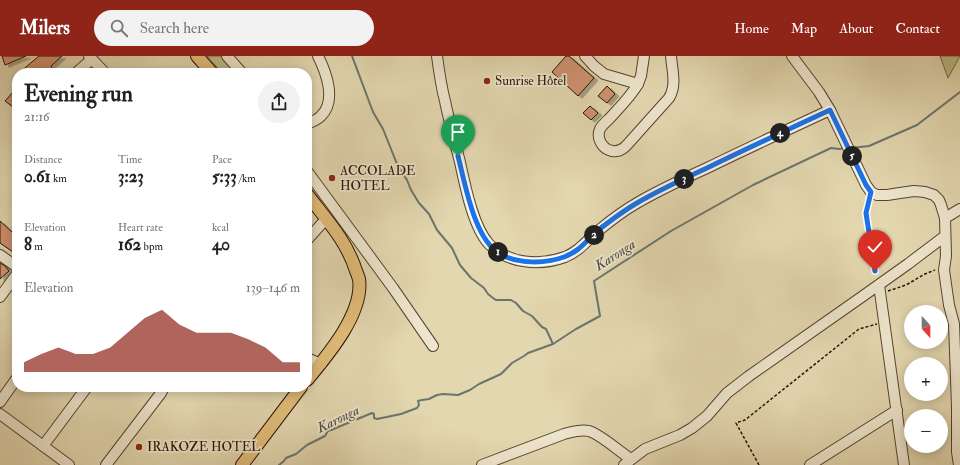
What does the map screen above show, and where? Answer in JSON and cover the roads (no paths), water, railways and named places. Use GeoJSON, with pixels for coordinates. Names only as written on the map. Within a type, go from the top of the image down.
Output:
{"type":"FeatureCollection","features":[{"type":"Feature","properties":{"kind":"main road"},"geometry":{"type":"LineString","coordinates":[[197,56],[208,68]]}},
{"type":"Feature","properties":{"kind":"main road"},"geometry":{"type":"LineString","coordinates":[[312,201],[352,258],[359,279],[358,296],[349,323],[312,374]]}},
{"type":"Feature","properties":{"kind":"main road"},"geometry":{"type":"LineString","coordinates":[[242,465],[297,392]]}},
{"type":"Feature","properties":{"kind":"street"},"geometry":{"type":"LineString","coordinates":[[227,56],[238,68]]}},
{"type":"Feature","properties":{"kind":"street"},"geometry":{"type":"LineString","coordinates":[[312,122],[321,116],[329,103],[325,74],[318,56]]}},
{"type":"Feature","properties":{"kind":"street"},"geometry":{"type":"LineString","coordinates":[[437,56],[444,99],[468,196],[478,228],[488,243],[499,254],[514,259],[531,262],[549,261],[575,252],[596,232],[637,203],[667,187],[830,110]]}},
{"type":"Feature","properties":{"kind":"street"},"geometry":{"type":"LineString","coordinates":[[585,56],[604,74],[638,84]]}},
{"type":"Feature","properties":{"kind":"street"},"geometry":{"type":"LineString","coordinates":[[644,56],[641,76],[638,84],[631,95],[600,128],[599,137],[601,144],[608,150],[617,151],[626,146],[669,98],[674,84],[671,56]]}},
{"type":"Feature","properties":{"kind":"street"},"geometry":{"type":"LineString","coordinates":[[792,56],[819,92],[830,110],[866,185],[871,192],[877,195],[925,192],[934,195],[940,200],[945,218],[946,256],[944,270],[949,305],[954,324],[958,407],[957,452],[959,465]]}},
{"type":"Feature","properties":{"kind":"street"},"geometry":{"type":"LineString","coordinates":[[80,68],[90,57],[100,68]]}},
{"type":"Feature","properties":{"kind":"street"},"geometry":{"type":"LineString","coordinates":[[312,178],[393,288],[433,346]]}},
{"type":"Feature","properties":{"kind":"street"},"geometry":{"type":"LineString","coordinates":[[945,218],[960,209]]}},
{"type":"Feature","properties":{"kind":"street"},"geometry":{"type":"LineString","coordinates":[[312,234],[326,219]]}},
{"type":"Feature","properties":{"kind":"street"},"geometry":{"type":"LineString","coordinates":[[482,465],[577,430],[589,431],[600,436],[627,462],[645,449],[680,435],[692,428],[707,416],[727,393],[749,376],[880,289],[908,264],[945,236]]}},
{"type":"Feature","properties":{"kind":"street"},"geometry":{"type":"LineString","coordinates":[[0,255],[12,263]]}},
{"type":"Feature","properties":{"kind":"street"},"geometry":{"type":"LineString","coordinates":[[0,297],[12,281]]}},
{"type":"Feature","properties":{"kind":"street"},"geometry":{"type":"LineString","coordinates":[[880,289],[904,465]]}},
{"type":"Feature","properties":{"kind":"street"},"geometry":{"type":"LineString","coordinates":[[312,360],[320,364]]}},
{"type":"Feature","properties":{"kind":"street"},"geometry":{"type":"LineString","coordinates":[[0,402],[12,385]]}},
{"type":"Feature","properties":{"kind":"street"},"geometry":{"type":"LineString","coordinates":[[43,446],[83,392]]}},
{"type":"Feature","properties":{"kind":"street"},"geometry":{"type":"LineString","coordinates":[[106,465],[162,392]]}},
{"type":"Feature","properties":{"kind":"street"},"geometry":{"type":"LineString","coordinates":[[810,465],[897,410]]}},
{"type":"Feature","properties":{"kind":"street"},"geometry":{"type":"LineString","coordinates":[[0,414],[68,465]]}},
{"type":"Feature","properties":{"kind":"waterway"},"geometry":{"type":"LineString","coordinates":[[352,56],[373,112],[383,129],[397,164],[419,203],[429,214],[437,230],[452,248],[460,265],[471,278],[484,288],[493,298],[496,300],[511,300],[523,311],[532,316],[542,327],[546,329],[553,344]]}},
{"type":"Feature","properties":{"kind":"waterway","name":"Karonga"},"geometry":{"type":"LineString","coordinates":[[851,148],[869,146],[917,125],[960,92]]}},
{"type":"Feature","properties":{"kind":"waterway","name":"Karonga"},"geometry":{"type":"LineString","coordinates":[[279,465],[286,458],[296,454],[307,445],[325,436],[328,431],[372,413],[374,414],[374,418],[377,419],[401,414],[417,408],[419,405],[418,401],[443,394],[458,395],[501,374],[512,363],[528,353],[553,344],[600,316],[594,281],[671,231],[753,185],[831,148],[845,148]]}},
{"type":"Feature","properties":{"kind":"place","name":"Sunrise Hôtel"},"geometry":{"type":"Point","coordinates":[487,81]}},
{"type":"Feature","properties":{"kind":"place","name":"ACCOLADE HOTEL"},"geometry":{"type":"Point","coordinates":[332,178]}},
{"type":"Feature","properties":{"kind":"place","name":"IRAKOZE HOTEL"},"geometry":{"type":"Point","coordinates":[139,447]}}]}
